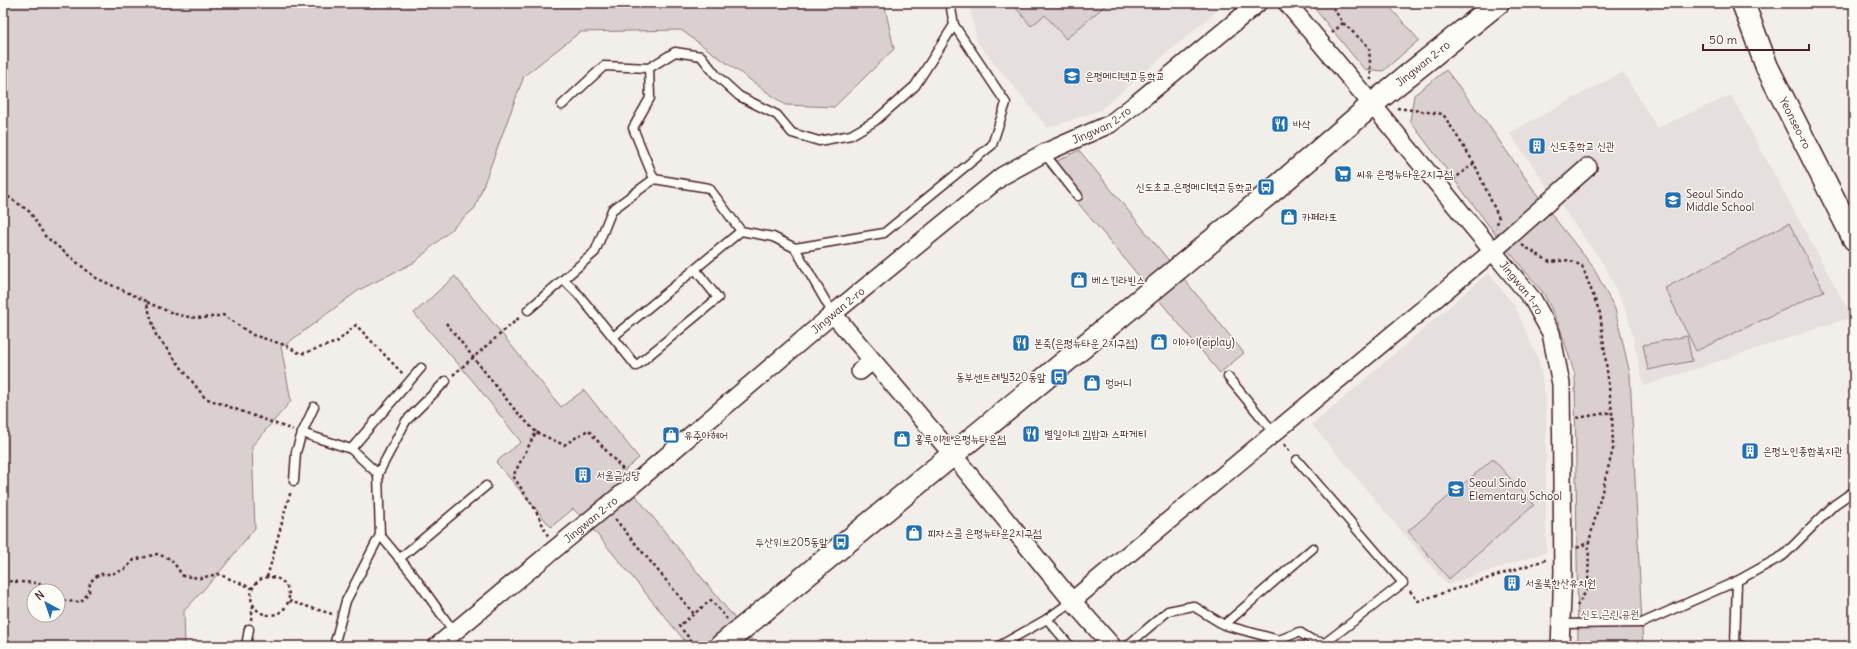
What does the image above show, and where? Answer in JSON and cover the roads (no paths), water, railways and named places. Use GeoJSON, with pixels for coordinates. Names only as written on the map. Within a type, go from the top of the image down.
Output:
{"type":"FeatureCollection","features":[{"type":"Feature","properties":{"kind":"street","name":"Jingwan 2-ro"},"geometry":{"type":"LineString","coordinates":[[437,646],[635,484],[833,314],[1002,176],[1044,153],[1110,124],[1258,3]]}},
{"type":"Feature","properties":{"kind":"street","name":"Jingwan 1-ro"},"geometry":{"type":"LineString","coordinates":[[1287,3],[1378,99],[1493,251],[1534,300],[1551,333],[1561,384],[1564,636]]}},
{"type":"Feature","properties":{"kind":"street","name":"Jingwan 2-ro"},"geometry":{"type":"LineString","coordinates":[[721,646],[1278,186],[1378,99],[1498,3]]}},
{"type":"Feature","properties":{"kind":"street","name":"Yeonseo-ro"},"geometry":{"type":"LineString","coordinates":[[1743,3],[1767,67],[1854,239]]}},
{"type":"Feature","properties":{"kind":"street"},"geometry":{"type":"LineString","coordinates":[[1072,602],[1278,437],[1588,167]]}},
{"type":"Feature","properties":{"kind":"street"},"geometry":{"type":"LineString","coordinates":[[833,314],[866,366],[952,455],[1072,602],[1112,646]]}},
{"type":"Feature","properties":{"kind":"lane"},"geometry":{"type":"LineString","coordinates":[[795,248],[884,233],[992,145],[1006,103],[954,25],[950,3]]}},
{"type":"Feature","properties":{"kind":"lane"},"geometry":{"type":"LineString","coordinates":[[562,105],[604,66],[649,68],[675,52],[701,56],[716,75],[739,96],[777,115],[792,132],[818,141],[851,135],[875,121],[915,86],[954,25]]}},
{"type":"Feature","properties":{"kind":"lane"},"geometry":{"type":"LineString","coordinates":[[649,68],[650,98],[634,128],[654,179]]}},
{"type":"Feature","properties":{"kind":"lane"},"geometry":{"type":"LineString","coordinates":[[1044,153],[1078,196]]}},
{"type":"Feature","properties":{"kind":"lane"},"geometry":{"type":"LineString","coordinates":[[528,310],[595,252],[612,210],[654,179],[709,188],[741,231],[773,237],[795,248],[833,314]]}},
{"type":"Feature","properties":{"kind":"lane"},"geometry":{"type":"LineString","coordinates":[[613,337],[741,231]]}},
{"type":"Feature","properties":{"kind":"lane"},"geometry":{"type":"LineString","coordinates":[[564,280],[578,294],[636,366],[718,298],[695,269]]}},
{"type":"Feature","properties":{"kind":"lane"},"geometry":{"type":"LineString","coordinates":[[352,449],[421,368]]}},
{"type":"Feature","properties":{"kind":"lane"},"geometry":{"type":"LineString","coordinates":[[1228,378],[1278,437]]}},
{"type":"Feature","properties":{"kind":"lane"},"geometry":{"type":"LineString","coordinates":[[334,646],[346,601],[380,535],[378,474],[406,421],[446,381]]}},
{"type":"Feature","properties":{"kind":"lane"},"geometry":{"type":"LineString","coordinates":[[294,481],[296,452],[302,433],[314,407]]}},
{"type":"Feature","properties":{"kind":"lane"},"geometry":{"type":"LineString","coordinates":[[302,433],[352,449],[378,474]]}},
{"type":"Feature","properties":{"kind":"lane"},"geometry":{"type":"LineString","coordinates":[[1127,646],[1168,611],[1193,606],[1224,625],[1279,640],[1299,632],[1312,640],[1325,643],[1403,583],[1297,460]]}},
{"type":"Feature","properties":{"kind":"lane"},"geometry":{"type":"LineString","coordinates":[[399,559],[486,486]]}},
{"type":"Feature","properties":{"kind":"lane"},"geometry":{"type":"LineString","coordinates":[[1564,636],[1642,623],[1737,581],[1784,555],[1834,506],[1854,491]]}},
{"type":"Feature","properties":{"kind":"lane"},"geometry":{"type":"LineString","coordinates":[[380,535],[414,576],[454,632]]}},
{"type":"Feature","properties":{"kind":"lane"},"geometry":{"type":"LineString","coordinates":[[1224,625],[1313,548]]}},
{"type":"Feature","properties":{"kind":"lane"},"geometry":{"type":"LineString","coordinates":[[1737,581],[1735,646],[1743,646]]}},
{"type":"Feature","properties":{"kind":"lane"},"geometry":{"type":"LineString","coordinates":[[999,646],[1047,619],[1072,602]]}},
{"type":"Feature","properties":{"kind":"lane"},"geometry":{"type":"LineString","coordinates":[[1047,619],[1070,646]]}},
{"type":"Feature","properties":{"kind":"lane"},"geometry":{"type":"LineString","coordinates":[[246,646],[249,629]]}},
{"type":"Feature","properties":{"kind":"place","name":"은평메디텍고등학교"},"geometry":{"type":"Point","coordinates":[1072,76]}},
{"type":"Feature","properties":{"kind":"place","name":"바삭"},"geometry":{"type":"Point","coordinates":[1280,124]}},
{"type":"Feature","properties":{"kind":"place","name":"신도중학교 신관"},"geometry":{"type":"Point","coordinates":[1537,146]}},
{"type":"Feature","properties":{"kind":"place","name":"씨유 은평뉴타운2지구점"},"geometry":{"type":"Point","coordinates":[1343,174]}},
{"type":"Feature","properties":{"kind":"place","name":"신도초교.은평메디텍고등학교"},"geometry":{"type":"Point","coordinates":[1266,187]}},
{"type":"Feature","properties":{"kind":"place","name":"Seoul Sindo Middle School"},"geometry":{"type":"Point","coordinates":[1673,200]}},
{"type":"Feature","properties":{"kind":"place","name":"카페라또"},"geometry":{"type":"Point","coordinates":[1289,217]}},
{"type":"Feature","properties":{"kind":"place","name":"베스킨라빈스"},"geometry":{"type":"Point","coordinates":[1079,280]}},
{"type":"Feature","properties":{"kind":"place","name":"이아이(eiplay)"},"geometry":{"type":"Point","coordinates":[1159,342]}},
{"type":"Feature","properties":{"kind":"place","name":"본죽(은평뉴타운 2지구점)"},"geometry":{"type":"Point","coordinates":[1021,343]}},
{"type":"Feature","properties":{"kind":"place","name":"동부센트레빌320동앞"},"geometry":{"type":"Point","coordinates":[1059,377]}},
{"type":"Feature","properties":{"kind":"place","name":"멍머니"},"geometry":{"type":"Point","coordinates":[1092,383]}},
{"type":"Feature","properties":{"kind":"place","name":"별일이네 김밥과 스파게티"},"geometry":{"type":"Point","coordinates":[1031,434]}},
{"type":"Feature","properties":{"kind":"place","name":"유주아헤어"},"geometry":{"type":"Point","coordinates":[671,435]}},
{"type":"Feature","properties":{"kind":"place","name":"홍루이젠 은평뉴타운점"},"geometry":{"type":"Point","coordinates":[902,439]}},
{"type":"Feature","properties":{"kind":"place","name":"은평노인종합복지관"},"geometry":{"type":"Point","coordinates":[1750,451]}},
{"type":"Feature","properties":{"kind":"place","name":"서울금성당"},"geometry":{"type":"Point","coordinates":[583,475]}},
{"type":"Feature","properties":{"kind":"place","name":"Seoul Sindo Elementary School"},"geometry":{"type":"Point","coordinates":[1456,489]}},
{"type":"Feature","properties":{"kind":"place","name":"피자스쿨 은평뉴타운2지구점"},"geometry":{"type":"Point","coordinates":[914,533]}},
{"type":"Feature","properties":{"kind":"place","name":"두산위브205동앞"},"geometry":{"type":"Point","coordinates":[841,542]}},
{"type":"Feature","properties":{"kind":"place","name":"서울북한산유치원"},"geometry":{"type":"Point","coordinates":[1512,583]}},
{"type":"Feature","properties":{"kind":"park label","name":"신도 근린 공원"},"geometry":{"type":"Point","coordinates":[1610,614]}}]}
